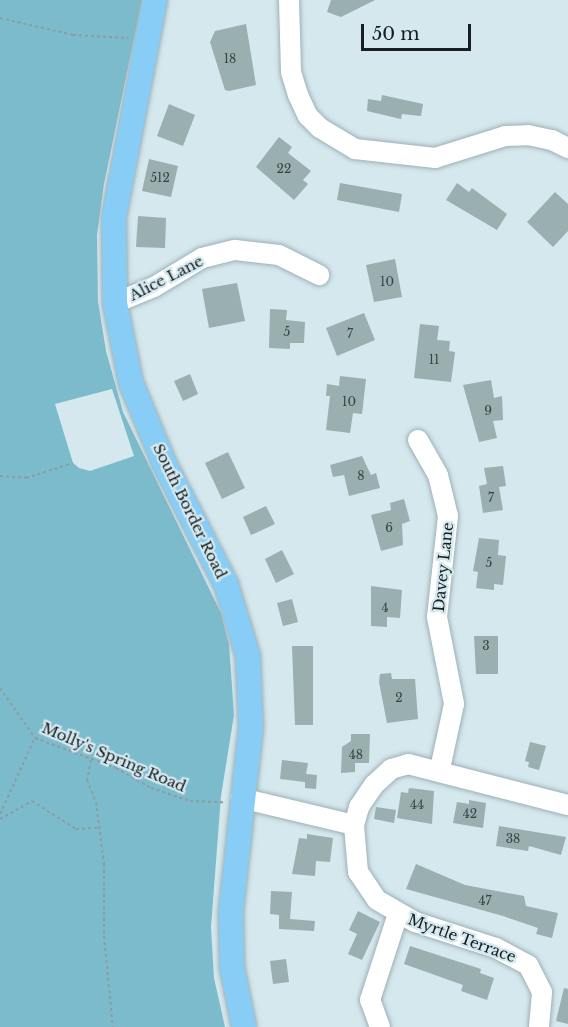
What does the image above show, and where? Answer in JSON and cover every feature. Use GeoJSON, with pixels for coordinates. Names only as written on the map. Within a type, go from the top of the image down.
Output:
{"type":"FeatureCollection","features":[{"type":"Feature","properties":{"kind":"main road","name":"South Border Road"},"geometry":{"type":"LineString","coordinates":[[155,0],[116,200],[112,263],[115,303],[123,351],[139,402],[165,465],[226,584],[244,636],[252,702],[232,885],[231,941],[244,1027]]}},
{"type":"Feature","properties":{"kind":"street"},"geometry":{"type":"LineString","coordinates":[[289,0],[291,72],[298,95],[308,116],[320,128],[355,149],[435,158],[505,136],[528,135],[552,140],[568,148]]}},
{"type":"Feature","properties":{"kind":"street","name":"Alice Lane"},"geometry":{"type":"LineString","coordinates":[[115,303],[154,287],[202,258],[235,250],[279,255],[319,275]]}},
{"type":"Feature","properties":{"kind":"street","name":"Davey Lane"},"geometry":{"type":"LineString","coordinates":[[418,440],[438,474],[448,516],[437,617],[454,704],[440,769]]}},
{"type":"Feature","properties":{"kind":"street"},"geometry":{"type":"LineString","coordinates":[[241,798],[354,825],[366,796],[392,769],[408,764],[440,769],[568,805]]}},
{"type":"Feature","properties":{"kind":"street","name":"Myrtle Terrace"},"geometry":{"type":"LineString","coordinates":[[354,825],[355,858],[363,884],[398,914],[496,948],[528,964],[542,992],[539,1027]]}},
{"type":"Feature","properties":{"kind":"street"},"geometry":{"type":"LineString","coordinates":[[380,1027],[370,1000],[398,914]]}},
{"type":"Feature","properties":{"kind":"path"},"geometry":{"type":"LineString","coordinates":[[0,18],[73,35],[149,40]]}},
{"type":"Feature","properties":{"kind":"path"},"geometry":{"type":"LineString","coordinates":[[0,476],[26,478],[73,464]]}},
{"type":"Feature","properties":{"kind":"path","name":"Molly's Spring Road"},"geometry":{"type":"LineString","coordinates":[[0,688],[35,738],[190,801],[214,804],[241,798]]}},
{"type":"Feature","properties":{"kind":"path"},"geometry":{"type":"LineString","coordinates":[[0,814],[35,738]]}},
{"type":"Feature","properties":{"kind":"path"},"geometry":{"type":"LineString","coordinates":[[91,760],[87,780],[96,802],[104,864],[104,936],[113,1027]]}},
{"type":"Feature","properties":{"kind":"path"},"geometry":{"type":"LineString","coordinates":[[0,819],[32,801],[76,829],[98,828]]}},
{"type":"Feature","properties":{"kind":"shaded area"},"geometry":{"type":"Polygon","coordinates":[[[0,0],[142,0],[104,184],[97,235],[98,301],[106,351],[123,412],[221,613],[229,644],[234,715],[221,796],[211,927],[214,978],[225,1027],[0,1027],[0,0]],[[112,389],[55,404],[73,463],[79,468],[90,471],[134,456],[112,389]]]}},
{"type":"Feature","properties":{"kind":"building"},"geometry":{"type":"Polygon","coordinates":[[[331,0],[375,0],[341,17],[327,12],[331,0]]]}},
{"type":"Feature","properties":{"kind":"building"},"geometry":{"type":"Polygon","coordinates":[[[246,24],[256,85],[225,90],[210,42],[215,31],[246,24]]]}},
{"type":"Feature","properties":{"kind":"building"},"geometry":{"type":"Polygon","coordinates":[[[382,95],[423,104],[421,116],[402,114],[401,119],[367,111],[368,99],[381,101],[382,95]]]}},
{"type":"Feature","properties":{"kind":"building"},"geometry":{"type":"Polygon","coordinates":[[[169,104],[195,115],[183,146],[157,136],[169,104]]]}},
{"type":"Feature","properties":{"kind":"building"},"geometry":{"type":"Polygon","coordinates":[[[279,137],[292,147],[288,153],[311,171],[303,180],[308,184],[294,200],[256,167],[279,137]]]}},
{"type":"Feature","properties":{"kind":"building"},"geometry":{"type":"Polygon","coordinates":[[[149,159],[178,166],[171,197],[142,191],[149,159]]]}},
{"type":"Feature","properties":{"kind":"building"},"geometry":{"type":"Polygon","coordinates":[[[340,183],[402,194],[399,212],[337,200],[340,183]]]}},
{"type":"Feature","properties":{"kind":"building"},"geometry":{"type":"Polygon","coordinates":[[[457,183],[469,192],[472,188],[507,214],[497,230],[446,200],[457,183]]]}},
{"type":"Feature","properties":{"kind":"building"},"geometry":{"type":"Polygon","coordinates":[[[555,192],[568,204],[568,231],[553,247],[527,222],[555,192]]]}},
{"type":"Feature","properties":{"kind":"building"},"geometry":{"type":"Polygon","coordinates":[[[138,216],[166,218],[165,248],[136,247],[138,216]]]}},
{"type":"Feature","properties":{"kind":"building"},"geometry":{"type":"Polygon","coordinates":[[[395,259],[402,297],[374,302],[366,265],[395,259]]]}},
{"type":"Feature","properties":{"kind":"building"},"geometry":{"type":"Polygon","coordinates":[[[237,283],[245,321],[209,328],[202,289],[237,283]]]}},
{"type":"Feature","properties":{"kind":"building"},"geometry":{"type":"Polygon","coordinates":[[[270,309],[287,310],[286,320],[305,322],[304,343],[290,343],[290,349],[269,348],[270,309]]]}},
{"type":"Feature","properties":{"kind":"building"},"geometry":{"type":"Polygon","coordinates":[[[364,313],[375,340],[337,356],[326,328],[364,313]]]}},
{"type":"Feature","properties":{"kind":"building"},"geometry":{"type":"Polygon","coordinates":[[[420,324],[439,326],[437,340],[450,341],[449,351],[455,352],[451,382],[414,378],[420,324]]]}},
{"type":"Feature","properties":{"kind":"building"},"geometry":{"type":"Polygon","coordinates":[[[190,374],[198,394],[183,401],[174,381],[190,374]]]}},
{"type":"Feature","properties":{"kind":"building"},"geometry":{"type":"Polygon","coordinates":[[[340,376],[366,379],[362,414],[353,413],[350,433],[326,430],[330,396],[326,396],[327,384],[339,386],[340,376]]]}},
{"type":"Feature","properties":{"kind":"building"},"geometry":{"type":"Polygon","coordinates":[[[491,380],[494,398],[502,396],[503,420],[493,421],[497,438],[479,442],[463,385],[491,380]]]}},
{"type":"Feature","properties":{"kind":"building"},"geometry":{"type":"Polygon","coordinates":[[[228,452],[245,488],[222,499],[205,463],[228,452]]]}},
{"type":"Feature","properties":{"kind":"building"},"geometry":{"type":"Polygon","coordinates":[[[362,456],[371,475],[376,473],[380,488],[349,496],[344,475],[333,477],[330,465],[362,456]]]}},
{"type":"Feature","properties":{"kind":"building"},"geometry":{"type":"Polygon","coordinates":[[[503,466],[506,486],[499,487],[503,510],[483,513],[479,486],[487,484],[484,468],[503,466]]]}},
{"type":"Feature","properties":{"kind":"building"},"geometry":{"type":"Polygon","coordinates":[[[404,499],[410,521],[402,524],[403,545],[381,551],[371,515],[391,510],[390,503],[404,499]]]}},
{"type":"Feature","properties":{"kind":"building"},"geometry":{"type":"Polygon","coordinates":[[[266,506],[275,524],[251,535],[243,517],[266,506]]]}},
{"type":"Feature","properties":{"kind":"building"},"geometry":{"type":"Polygon","coordinates":[[[479,538],[499,540],[498,555],[506,556],[503,585],[494,584],[494,590],[476,588],[478,572],[473,571],[479,538]]]}},
{"type":"Feature","properties":{"kind":"building"},"geometry":{"type":"Polygon","coordinates":[[[282,550],[294,574],[276,583],[265,559],[282,550]]]}},
{"type":"Feature","properties":{"kind":"building"},"geometry":{"type":"Polygon","coordinates":[[[371,586],[402,590],[400,618],[387,617],[387,627],[371,626],[371,586]]]}},
{"type":"Feature","properties":{"kind":"building"},"geometry":{"type":"Polygon","coordinates":[[[292,599],[298,622],[283,626],[277,603],[292,599]]]}},
{"type":"Feature","properties":{"kind":"building"},"geometry":{"type":"Polygon","coordinates":[[[474,636],[498,636],[498,674],[476,674],[474,636]]]}},
{"type":"Feature","properties":{"kind":"building"},"geometry":{"type":"Polygon","coordinates":[[[292,646],[313,646],[313,725],[295,725],[292,646]]]}},
{"type":"Feature","properties":{"kind":"building"},"geometry":{"type":"Polygon","coordinates":[[[391,673],[392,679],[415,679],[418,719],[387,723],[379,682],[380,674],[391,673]]]}},
{"type":"Feature","properties":{"kind":"building"},"geometry":{"type":"Polygon","coordinates":[[[351,734],[370,734],[369,763],[355,763],[355,772],[341,773],[342,747],[351,741],[351,734]]]}},
{"type":"Feature","properties":{"kind":"building"},"geometry":{"type":"Polygon","coordinates":[[[530,742],[546,746],[539,770],[528,767],[529,762],[525,761],[530,742]]]}},
{"type":"Feature","properties":{"kind":"building"},"geometry":{"type":"Polygon","coordinates":[[[282,760],[308,763],[306,774],[317,775],[316,789],[305,788],[305,782],[280,779],[282,760]]]}},
{"type":"Feature","properties":{"kind":"building"},"geometry":{"type":"Polygon","coordinates":[[[409,788],[434,791],[432,824],[397,818],[401,792],[408,793],[409,788]]]}},
{"type":"Feature","properties":{"kind":"building"},"geometry":{"type":"Polygon","coordinates":[[[469,800],[486,803],[483,828],[453,823],[457,802],[469,804],[469,800]]]}},
{"type":"Feature","properties":{"kind":"building"},"geometry":{"type":"Polygon","coordinates":[[[376,807],[396,810],[394,823],[374,819],[376,807]]]}},
{"type":"Feature","properties":{"kind":"building"},"geometry":{"type":"Polygon","coordinates":[[[499,826],[566,837],[561,855],[529,846],[528,851],[496,846],[499,826]]]}},
{"type":"Feature","properties":{"kind":"building"},"geometry":{"type":"Polygon","coordinates":[[[307,834],[333,838],[330,862],[316,861],[315,876],[292,874],[299,838],[307,839],[307,834]]]}},
{"type":"Feature","properties":{"kind":"building"},"geometry":{"type":"Polygon","coordinates":[[[416,864],[465,885],[524,896],[526,906],[558,913],[552,938],[536,934],[538,928],[503,916],[406,889],[416,864]]]}},
{"type":"Feature","properties":{"kind":"building"},"geometry":{"type":"Polygon","coordinates":[[[271,891],[292,892],[290,919],[315,921],[314,931],[279,929],[279,915],[270,914],[271,891]]]}},
{"type":"Feature","properties":{"kind":"building"},"geometry":{"type":"Polygon","coordinates":[[[358,911],[380,922],[362,960],[348,954],[357,934],[349,930],[358,911]]]}},
{"type":"Feature","properties":{"kind":"building"},"geometry":{"type":"Polygon","coordinates":[[[410,946],[481,969],[480,973],[494,978],[487,1000],[461,991],[463,985],[404,964],[410,946]]]}},
{"type":"Feature","properties":{"kind":"building"},"geometry":{"type":"Polygon","coordinates":[[[286,959],[289,982],[273,984],[270,961],[286,959]]]}},
{"type":"Feature","properties":{"kind":"building"},"geometry":{"type":"Polygon","coordinates":[[[564,988],[568,989],[568,1024],[556,1021],[564,988]]]}}]}
